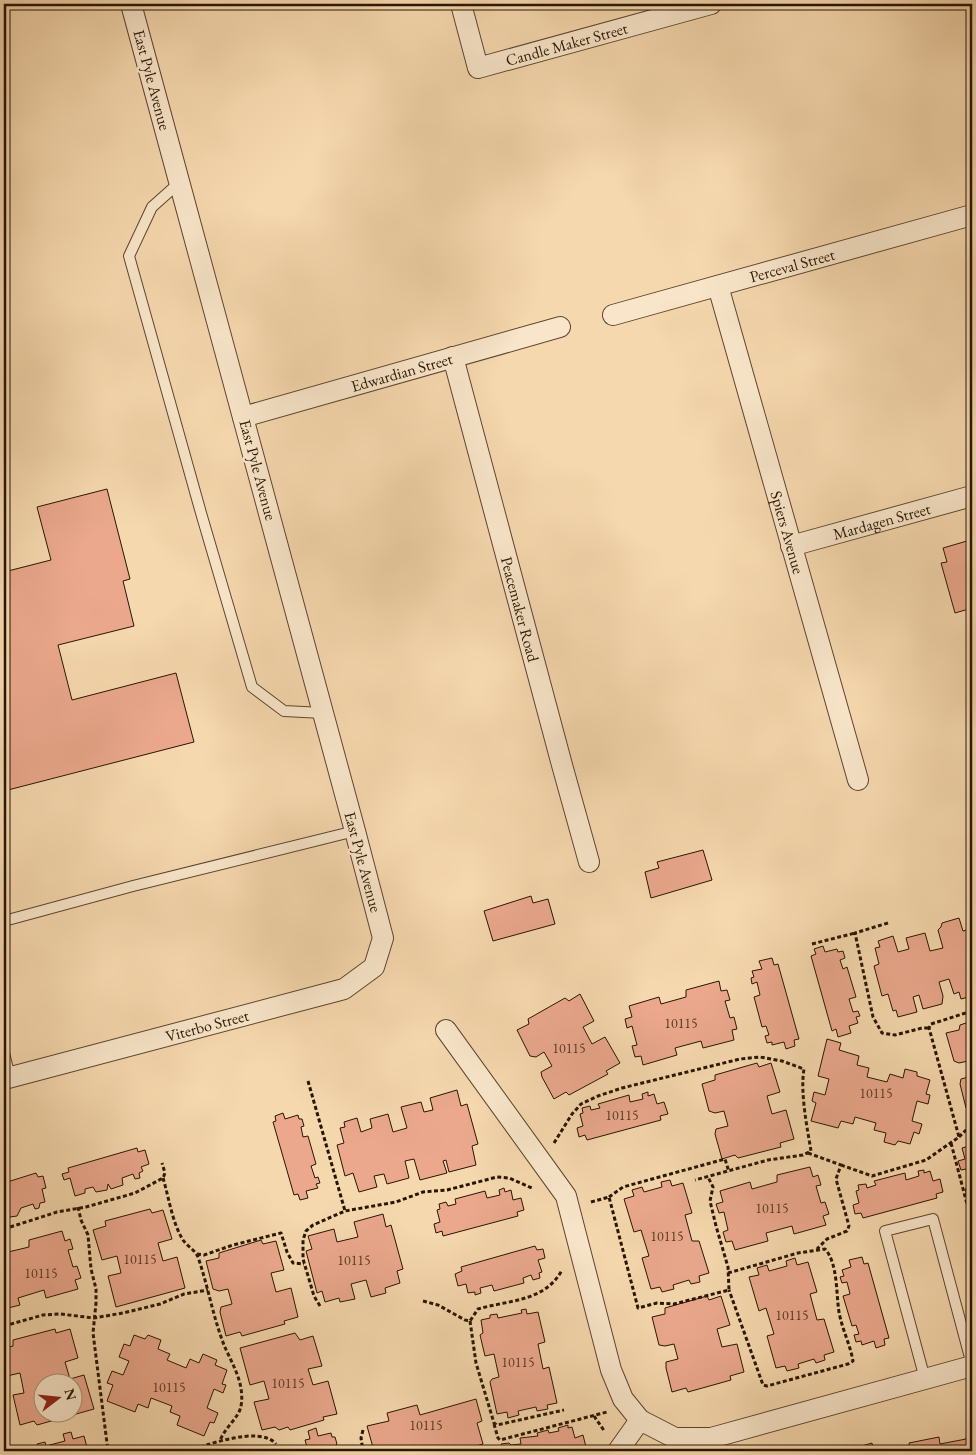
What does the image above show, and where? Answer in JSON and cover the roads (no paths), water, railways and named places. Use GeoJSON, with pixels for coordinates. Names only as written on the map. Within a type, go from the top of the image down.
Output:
{"type":"FeatureCollection","features":[{"type":"Feature","properties":{"kind":"street","name":"East Pyle Avenue"},"geometry":{"type":"LineString","coordinates":[[131,4],[244,417],[382,938]]}},
{"type":"Feature","properties":{"kind":"street","name":"Candle Maker Street"},"geometry":{"type":"LineString","coordinates":[[460,4],[478,68],[711,4]]}},
{"type":"Feature","properties":{"kind":"street","name":"Perceval Street"},"geometry":{"type":"LineString","coordinates":[[613,315],[972,215]]}},
{"type":"Feature","properties":{"kind":"street","name":"Spiers Avenue"},"geometry":{"type":"LineString","coordinates":[[718,286],[858,780]]}},
{"type":"Feature","properties":{"kind":"street","name":"Edwardian Street"},"geometry":{"type":"LineString","coordinates":[[244,417],[560,327]]}},
{"type":"Feature","properties":{"kind":"street","name":"Peacemaker Road"},"geometry":{"type":"LineString","coordinates":[[453,357],[589,862]]}},
{"type":"Feature","properties":{"kind":"street","name":"Mardagen Street"},"geometry":{"type":"LineString","coordinates":[[791,546],[972,496]]}},
{"type":"Feature","properties":{"kind":"street","name":"Viterbo Street"},"geometry":{"type":"LineString","coordinates":[[7,1078],[344,989],[374,967],[382,938]]}},
{"type":"Feature","properties":{"kind":"street"},"geometry":{"type":"LineString","coordinates":[[446,1030],[566,1196],[611,1370],[623,1399],[634,1412],[675,1438],[711,1438],[972,1365]]}},
{"type":"Feature","properties":{"kind":"street"},"geometry":{"type":"LineString","coordinates":[[618,1451],[634,1412]]}},
{"type":"Feature","properties":{"kind":"lane"},"geometry":{"type":"LineString","coordinates":[[180,182],[152,207],[129,256],[198,504],[252,687],[284,711],[323,713]]}},
{"type":"Feature","properties":{"kind":"lane"},"geometry":{"type":"LineString","coordinates":[[4,921],[133,886],[355,831]]}},
{"type":"Feature","properties":{"kind":"lane"},"geometry":{"type":"LineString","coordinates":[[4,1053],[7,1078]]}},
{"type":"Feature","properties":{"kind":"lane"},"geometry":{"type":"LineString","coordinates":[[925,1379],[886,1231],[933,1218],[972,1365]]}}]}
